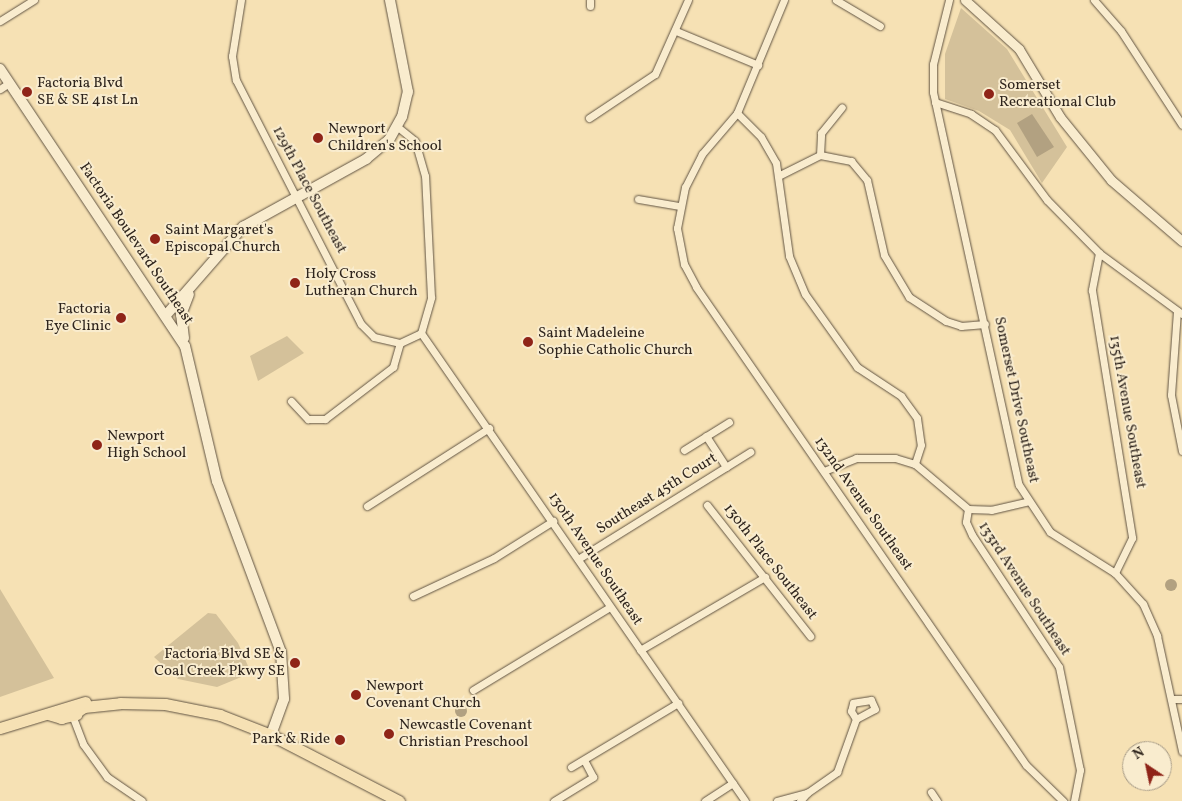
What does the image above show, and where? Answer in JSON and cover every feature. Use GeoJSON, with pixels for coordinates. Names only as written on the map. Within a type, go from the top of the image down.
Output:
{"type":"FeatureCollection","features":[{"type":"Feature","properties":{"kind":"main road"},"geometry":{"type":"LineString","coordinates":[[168,314],[243,227],[372,155],[398,128],[408,80],[390,0]]}},
{"type":"Feature","properties":{"kind":"main road","name":"Factoria Boulevard Southeast"},"geometry":{"type":"LineString","coordinates":[[0,69],[168,314],[185,346],[216,481],[281,652],[284,699],[271,736]]}},
{"type":"Feature","properties":{"kind":"main road"},"geometry":{"type":"LineString","coordinates":[[185,346],[182,310],[195,282]]}},
{"type":"Feature","properties":{"kind":"main road"},"geometry":{"type":"LineString","coordinates":[[48,714],[56,708],[87,701],[128,699],[136,703]]}},
{"type":"Feature","properties":{"kind":"main road"},"geometry":{"type":"LineString","coordinates":[[0,728],[48,714],[72,715],[84,707],[136,703],[193,708],[271,736],[399,801]]}},
{"type":"Feature","properties":{"kind":"street"},"geometry":{"type":"LineString","coordinates":[[0,21],[34,0]]}},
{"type":"Feature","properties":{"kind":"street","name":"129th Place Southeast"},"geometry":{"type":"LineString","coordinates":[[241,0],[232,56],[236,80],[367,332],[383,341],[400,343]]}},
{"type":"Feature","properties":{"kind":"street"},"geometry":{"type":"LineString","coordinates":[[589,118],[648,81],[661,65],[688,0]]}},
{"type":"Feature","properties":{"kind":"street","name":"132nd Avenue Southeast"},"geometry":{"type":"LineString","coordinates":[[784,0],[737,113],[691,170],[679,206],[679,243],[696,287],[1026,765],[1063,801]]}},
{"type":"Feature","properties":{"kind":"street"},"geometry":{"type":"LineString","coordinates":[[836,0],[880,26]]}},
{"type":"Feature","properties":{"kind":"street","name":"Somerset Drive Southeast"},"geometry":{"type":"LineString","coordinates":[[949,0],[933,64],[935,102],[1026,502],[1060,540],[1115,573],[1150,616],[1172,699],[1182,751]]}},
{"type":"Feature","properties":{"kind":"street"},"geometry":{"type":"LineString","coordinates":[[965,0],[1019,49],[1060,117],[1111,180],[1182,241]]}},
{"type":"Feature","properties":{"kind":"street"},"geometry":{"type":"LineString","coordinates":[[1094,0],[1121,31],[1182,126]]}},
{"type":"Feature","properties":{"kind":"street"},"geometry":{"type":"LineString","coordinates":[[676,31],[758,66]]}},
{"type":"Feature","properties":{"kind":"street"},"geometry":{"type":"LineString","coordinates":[[0,89],[9,83]]}},
{"type":"Feature","properties":{"kind":"street"},"geometry":{"type":"LineString","coordinates":[[935,102],[971,114],[995,130],[1047,200],[1099,253],[1180,313],[1171,395],[1182,451]]}},
{"type":"Feature","properties":{"kind":"street"},"geometry":{"type":"LineString","coordinates":[[820,155],[821,133],[842,107]]}},
{"type":"Feature","properties":{"kind":"street"},"geometry":{"type":"LineString","coordinates":[[737,113],[761,137],[780,174],[784,234],[796,276],[857,367],[911,407],[920,432],[915,464]]}},
{"type":"Feature","properties":{"kind":"street"},"geometry":{"type":"LineString","coordinates":[[291,401],[308,419],[325,419],[394,366],[400,343],[421,333],[431,297],[425,176],[415,141],[398,128]]}},
{"type":"Feature","properties":{"kind":"street"},"geometry":{"type":"LineString","coordinates":[[780,174],[820,155],[844,158],[863,173],[884,255],[909,297],[946,322],[985,324]]}},
{"type":"Feature","properties":{"kind":"street"},"geometry":{"type":"LineString","coordinates":[[638,199],[679,206]]}},
{"type":"Feature","properties":{"kind":"street","name":"135th Avenue Southeast"},"geometry":{"type":"LineString","coordinates":[[1099,253],[1092,290],[1132,538],[1127,556],[1115,573]]}},
{"type":"Feature","properties":{"kind":"street","name":"130th Avenue Southeast"},"geometry":{"type":"LineString","coordinates":[[421,333],[489,428],[610,607],[745,801]]}},
{"type":"Feature","properties":{"kind":"street"},"geometry":{"type":"LineString","coordinates":[[684,450],[729,422]]}},
{"type":"Feature","properties":{"kind":"street"},"geometry":{"type":"LineString","coordinates":[[367,506],[489,428]]}},
{"type":"Feature","properties":{"kind":"street"},"geometry":{"type":"LineString","coordinates":[[706,436],[726,467]]}},
{"type":"Feature","properties":{"kind":"street","name":"Southeast 45th Court"},"geometry":{"type":"LineString","coordinates":[[578,559],[750,452]]}},
{"type":"Feature","properties":{"kind":"street"},"geometry":{"type":"LineString","coordinates":[[824,472],[867,456],[915,464],[968,508],[992,510],[1026,502]]}},
{"type":"Feature","properties":{"kind":"street","name":"130th Place Southeast"},"geometry":{"type":"LineString","coordinates":[[708,505],[810,636]]}},
{"type":"Feature","properties":{"kind":"street","name":"133rd Avenue Southeast"},"geometry":{"type":"LineString","coordinates":[[968,508],[966,522],[972,535],[1058,667],[1080,770],[1074,801]]}},
{"type":"Feature","properties":{"kind":"street"},"geometry":{"type":"LineString","coordinates":[[413,596],[494,558],[553,521]]}},
{"type":"Feature","properties":{"kind":"street"},"geometry":{"type":"LineString","coordinates":[[640,650],[765,577]]}},
{"type":"Feature","properties":{"kind":"street"},"geometry":{"type":"LineString","coordinates":[[473,690],[610,607]]}},
{"type":"Feature","properties":{"kind":"street"},"geometry":{"type":"LineString","coordinates":[[1172,699],[1182,699]]}},
{"type":"Feature","properties":{"kind":"street"},"geometry":{"type":"LineString","coordinates":[[571,767],[678,703]]}},
{"type":"Feature","properties":{"kind":"street"},"geometry":{"type":"LineString","coordinates":[[72,715],[83,744],[107,777],[142,801]]}},
{"type":"Feature","properties":{"kind":"street"},"geometry":{"type":"LineString","coordinates":[[777,801],[807,793],[830,779],[843,764],[856,719]]}},
{"type":"Feature","properties":{"kind":"street"},"geometry":{"type":"LineString","coordinates":[[554,801],[593,777],[584,760]]}},
{"type":"Feature","properties":{"kind":"street"},"geometry":{"type":"LineString","coordinates":[[704,801],[733,783]]}},
{"type":"Feature","properties":{"kind":"street"},"geometry":{"type":"LineString","coordinates":[[931,792],[937,801]]}},
{"type":"Feature","properties":{"kind":"street"},"geometry":{"type":"LineString","coordinates":[[800,801],[807,793]]}},
{"type":"Feature","properties":{"kind":"shaded area","name":"Somerset Recreational Club"},"geometry":{"type":"Polygon","coordinates":[[[961,8],[1007,49],[1067,147],[1042,183],[1010,130],[979,111],[945,99],[945,54],[961,8]]]}},
{"type":"Feature","properties":{"kind":"shaded area"},"geometry":{"type":"Polygon","coordinates":[[[1032,114],[1054,147],[1037,157],[1017,123],[1032,114]]]}},
{"type":"Feature","properties":{"kind":"shaded area"},"geometry":{"type":"Polygon","coordinates":[[[287,336],[304,353],[258,381],[250,356],[287,336]]]}},
{"type":"Feature","properties":{"kind":"shaded area"},"geometry":{"type":"Polygon","coordinates":[[[1169,579],[1173,579],[1177,585],[1173,591],[1169,591],[1165,587],[1165,583],[1169,579]]]}},
{"type":"Feature","properties":{"kind":"shaded area"},"geometry":{"type":"Polygon","coordinates":[[[0,589],[54,678],[0,697],[0,589]]]}},
{"type":"Feature","properties":{"kind":"shaded area"},"geometry":{"type":"Polygon","coordinates":[[[208,613],[216,614],[238,643],[251,673],[217,687],[178,679],[154,657],[208,613]]]}},
{"type":"Feature","properties":{"kind":"shaded area"},"geometry":{"type":"Polygon","coordinates":[[[461,705],[467,711],[461,717],[455,711],[461,705]]]}},
{"type":"Feature","properties":{"kind":"place","name":"Factoria Blvd SE & SE 41st Ln"},"geometry":{"type":"Point","coordinates":[27,92]}},
{"type":"Feature","properties":{"kind":"place","name":"Somerset Recreational Club"},"geometry":{"type":"Point","coordinates":[989,94]}},
{"type":"Feature","properties":{"kind":"place","name":"Newport Children's School"},"geometry":{"type":"Point","coordinates":[318,138]}},
{"type":"Feature","properties":{"kind":"place","name":"Saint Margaret's Episcopal Church"},"geometry":{"type":"Point","coordinates":[155,239]}},
{"type":"Feature","properties":{"kind":"place","name":"Holy Cross Lutheran Church"},"geometry":{"type":"Point","coordinates":[295,283]}},
{"type":"Feature","properties":{"kind":"place","name":"Factoria Eye Clinic"},"geometry":{"type":"Point","coordinates":[121,318]}},
{"type":"Feature","properties":{"kind":"place","name":"Saint Madeleine Sophie Catholic Church"},"geometry":{"type":"Point","coordinates":[528,342]}},
{"type":"Feature","properties":{"kind":"place","name":"Newport High School"},"geometry":{"type":"Point","coordinates":[97,445]}},
{"type":"Feature","properties":{"kind":"place","name":"Factoria Blvd SE & Coal Creek Pkwy SE"},"geometry":{"type":"Point","coordinates":[295,663]}},
{"type":"Feature","properties":{"kind":"place","name":"Newport Covenant Church"},"geometry":{"type":"Point","coordinates":[356,695]}},
{"type":"Feature","properties":{"kind":"place","name":"Newcastle Covenant Christian Preschool"},"geometry":{"type":"Point","coordinates":[389,734]}},
{"type":"Feature","properties":{"kind":"place","name":"Park & Ride"},"geometry":{"type":"Point","coordinates":[340,740]}}]}
